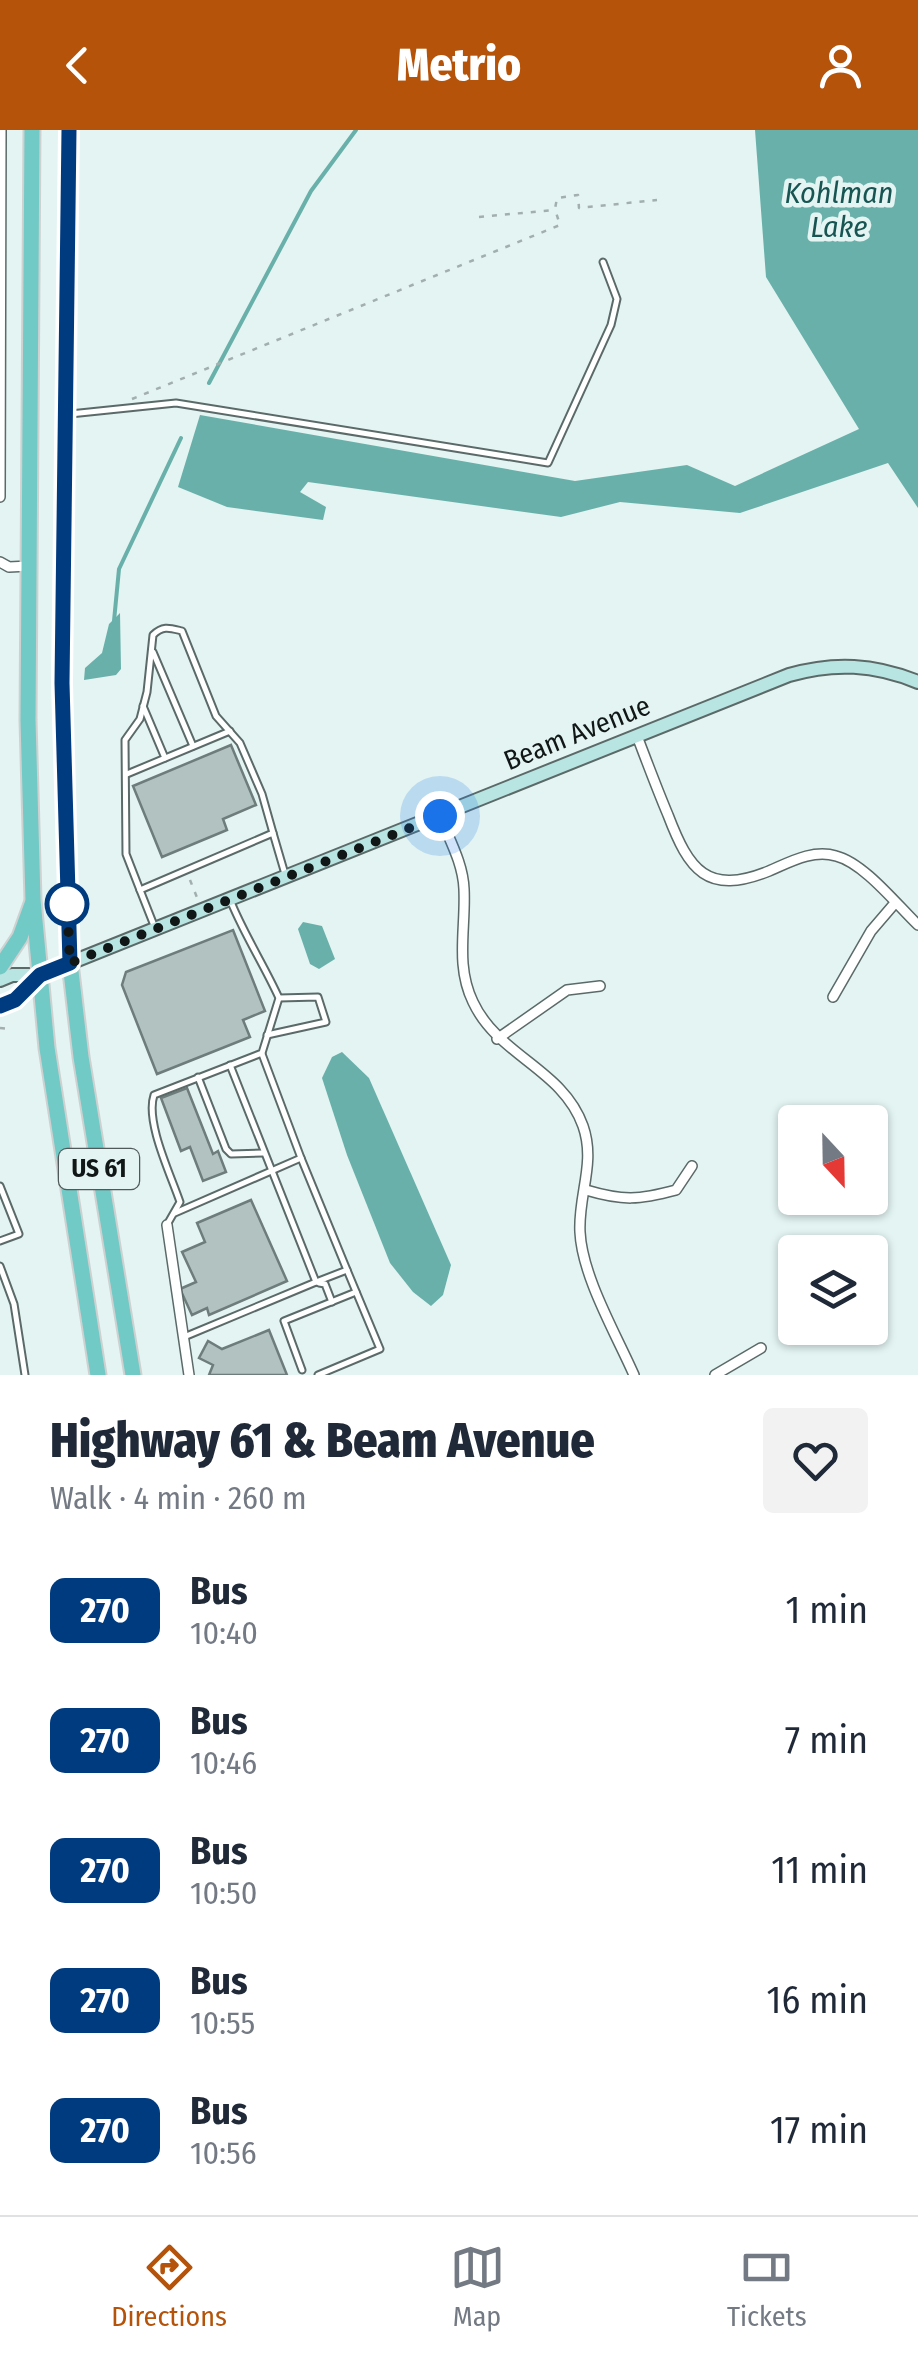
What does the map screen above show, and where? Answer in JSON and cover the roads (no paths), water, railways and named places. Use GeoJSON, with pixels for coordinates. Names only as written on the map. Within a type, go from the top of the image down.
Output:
{"type":"FeatureCollection","features":[{"type":"Feature","properties":{"kind":"main road","name":"US 61"},"geometry":{"type":"LineString","coordinates":[[32,130],[28,720],[33,900],[47,1048],[98,1375]]}},
{"type":"Feature","properties":{"kind":"main road","name":"US 61"},"geometry":{"type":"LineString","coordinates":[[69,130],[62,683],[70,963],[81,1057],[133,1375]]}},
{"type":"Feature","properties":{"kind":"main road"},"geometry":{"type":"LineString","coordinates":[[0,966],[20,937],[33,900]]}},
{"type":"Feature","properties":{"kind":"street"},"geometry":{"type":"LineString","coordinates":[[0,497],[2,130]]}},
{"type":"Feature","properties":{"kind":"street"},"geometry":{"type":"LineString","coordinates":[[0,562],[9,567],[30,566]]}},
{"type":"Feature","properties":{"kind":"street","name":"Beam Avenue"},"geometry":{"type":"LineString","coordinates":[[0,980],[12,975],[40,975],[788,675],[831,666],[857,666],[878,668],[918,682]]}},
{"type":"Feature","properties":{"kind":"street"},"geometry":{"type":"LineString","coordinates":[[637,736],[681,848],[696,870],[731,882],[752,878],[801,858],[825,854],[849,861],[918,925]]}},
{"type":"Feature","properties":{"kind":"street"},"geometry":{"type":"LineString","coordinates":[[440,816],[462,875],[464,978],[481,1018],[497,1038],[556,1084],[577,1112],[588,1144],[582,1248],[634,1375]]}},
{"type":"Feature","properties":{"kind":"street"},"geometry":{"type":"LineString","coordinates":[[833,997],[871,931],[895,903]]}},
{"type":"Feature","properties":{"kind":"street","name":"Beam Avenue"},"geometry":{"type":"LineString","coordinates":[[0,1006],[15,1000],[40,975]]}},
{"type":"Feature","properties":{"kind":"street"},"geometry":{"type":"LineString","coordinates":[[497,1038],[567,990],[600,986]]}},
{"type":"Feature","properties":{"kind":"street"},"geometry":{"type":"LineString","coordinates":[[586,1190],[621,1199],[650,1197],[676,1190],[692,1166]]}},
{"type":"Feature","properties":{"kind":"street"},"geometry":{"type":"LineString","coordinates":[[167,1225],[189,1375]]}},
{"type":"Feature","properties":{"kind":"street"},"geometry":{"type":"LineString","coordinates":[[715,1375],[761,1348]]}},
{"type":"Feature","properties":{"kind":"lane"},"geometry":{"type":"LineString","coordinates":[[65,414],[176,403],[548,463],[612,325],[617,299],[603,262]]}},
{"type":"Feature","properties":{"kind":"lane"},"geometry":{"type":"LineString","coordinates":[[155,928],[126,854],[125,740],[140,720],[153,635],[158,630],[167,627],[182,631],[216,716],[240,743],[262,794],[284,877]]}},
{"type":"Feature","properties":{"kind":"lane"},"geometry":{"type":"LineString","coordinates":[[152,652],[193,746]]}},
{"type":"Feature","properties":{"kind":"lane"},"geometry":{"type":"LineString","coordinates":[[143,706],[165,758]]}},
{"type":"Feature","properties":{"kind":"lane"},"geometry":{"type":"LineString","coordinates":[[126,775],[230,731]]}},
{"type":"Feature","properties":{"kind":"lane"},"geometry":{"type":"LineString","coordinates":[[140,890],[273,833]]}},
{"type":"Feature","properties":{"kind":"lane"},"geometry":{"type":"LineString","coordinates":[[230,899],[246,939],[258,953],[279,998],[262,1053],[380,1350],[318,1375]]}},
{"type":"Feature","properties":{"kind":"lane"},"geometry":{"type":"LineString","coordinates":[[268,1035],[326,1022],[318,997],[279,998]]}},
{"type":"Feature","properties":{"kind":"lane"},"geometry":{"type":"LineString","coordinates":[[167,1225],[180,1202],[150,1104],[154,1094],[262,1053]]}},
{"type":"Feature","properties":{"kind":"lane"},"geometry":{"type":"LineString","coordinates":[[230,1065],[316,1282]]}},
{"type":"Feature","properties":{"kind":"lane"},"geometry":{"type":"LineString","coordinates":[[198,1077],[226,1150],[231,1154],[264,1153]]}},
{"type":"Feature","properties":{"kind":"lane"},"geometry":{"type":"LineString","coordinates":[[172,1214],[301,1158]]}},
{"type":"Feature","properties":{"kind":"lane"},"geometry":{"type":"LineString","coordinates":[[0,1186],[18,1234],[0,1242]]}},
{"type":"Feature","properties":{"kind":"lane"},"geometry":{"type":"LineString","coordinates":[[0,1266],[14,1304],[25,1375]]}},
{"type":"Feature","properties":{"kind":"lane"},"geometry":{"type":"LineString","coordinates":[[184,1337],[347,1270]]}},
{"type":"Feature","properties":{"kind":"lane"},"geometry":{"type":"LineString","coordinates":[[316,1282],[325,1284],[332,1302]]}},
{"type":"Feature","properties":{"kind":"lane"},"geometry":{"type":"LineString","coordinates":[[302,1370],[284,1321],[356,1292]]}},
{"type":"Feature","properties":{"kind":"water","name":"Kohlman Lake"},"geometry":{"type":"Polygon","coordinates":[[[755,130],[918,130],[918,508],[888,463],[740,513],[620,502],[561,517],[308,482],[300,492],[326,507],[323,520],[227,507],[178,487],[200,415],[575,481],[687,465],[735,486],[859,429],[766,277],[755,130]]]}},
{"type":"Feature","properties":{"kind":"water"},"geometry":{"type":"Polygon","coordinates":[[[120,613],[121,669],[116,675],[84,680],[85,668],[102,653],[109,624],[120,613]]]}},
{"type":"Feature","properties":{"kind":"water"},"geometry":{"type":"Polygon","coordinates":[[[303,922],[322,926],[335,959],[319,969],[310,964],[298,929],[303,922]]]}},
{"type":"Feature","properties":{"kind":"water"},"geometry":{"type":"Polygon","coordinates":[[[342,1052],[369,1078],[451,1265],[443,1295],[431,1306],[413,1292],[390,1263],[347,1155],[322,1078],[332,1057],[342,1052]]]}},
{"type":"Feature","properties":{"kind":"waterway"},"geometry":{"type":"LineString","coordinates":[[209,383],[311,191],[356,130]]}},
{"type":"Feature","properties":{"kind":"waterway"},"geometry":{"type":"LineString","coordinates":[[114,621],[119,569],[181,438]]}}]}
